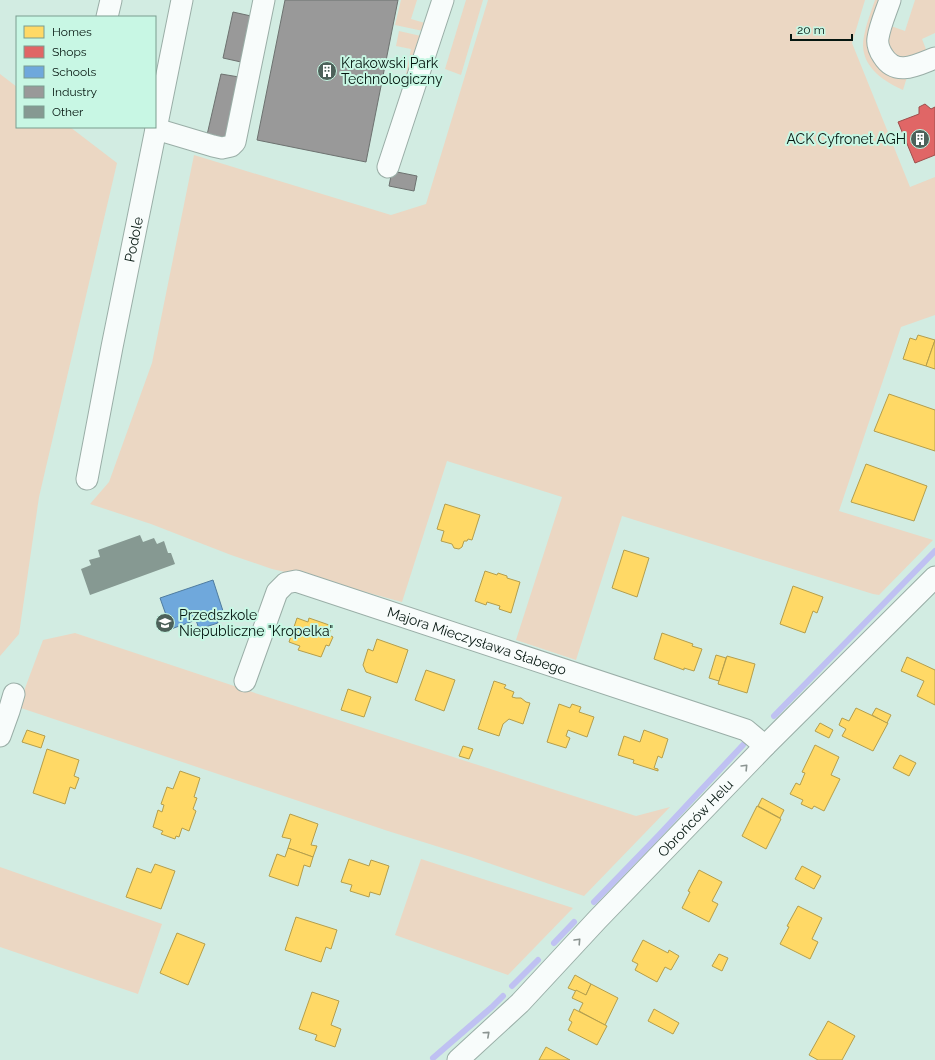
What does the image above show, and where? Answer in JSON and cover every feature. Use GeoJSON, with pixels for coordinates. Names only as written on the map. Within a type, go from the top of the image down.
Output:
{"type":"FeatureCollection","features":[{"type":"Feature","properties":{"kind":"street"},"geometry":{"type":"LineString","coordinates":[[107,16],[111,0]]}},
{"type":"Feature","properties":{"kind":"street","name":"Podole"},"geometry":{"type":"LineString","coordinates":[[156,119],[160,84],[182,0]]}},
{"type":"Feature","properties":{"kind":"street"},"geometry":{"type":"LineString","coordinates":[[156,119],[213,146],[222,148],[231,146],[234,142],[264,0]]}},
{"type":"Feature","properties":{"kind":"street"},"geometry":{"type":"LineString","coordinates":[[388,167],[443,0]]}},
{"type":"Feature","properties":{"kind":"street"},"geometry":{"type":"LineString","coordinates":[[890,0],[878,38],[879,49],[885,58],[893,65],[904,68],[935,58]]}},
{"type":"Feature","properties":{"kind":"street","name":"Podole"},"geometry":{"type":"LineString","coordinates":[[87,479],[154,128]]}},
{"type":"Feature","properties":{"kind":"street","name":"Obrońców Helu"},"geometry":{"type":"LineString","coordinates":[[458,1060],[520,1004],[603,914],[765,746],[935,577]]}},
{"type":"Feature","properties":{"kind":"street","name":"Majora Mieczysława Słabego"},"geometry":{"type":"LineString","coordinates":[[245,681],[277,592],[286,583],[296,581],[746,730],[765,746]]}},
{"type":"Feature","properties":{"kind":"street"},"geometry":{"type":"LineString","coordinates":[[0,736],[14,694]]}},
{"type":"Feature","properties":{"kind":"shaded area"},"geometry":{"type":"Polygon","coordinates":[[[401,0],[417,0],[411,19],[425,23],[423,31],[395,25],[401,0]]]}},
{"type":"Feature","properties":{"kind":"shaded area"},"geometry":{"type":"Polygon","coordinates":[[[466,0],[483,0],[461,75],[445,69],[466,0]]]}},
{"type":"Feature","properties":{"kind":"shaded area"},"geometry":{"type":"Polygon","coordinates":[[[488,0],[865,0],[852,43],[910,187],[935,177],[935,315],[901,327],[839,511],[933,540],[879,595],[622,516],[576,660],[516,640],[562,497],[447,461],[402,602],[272,569],[151,524],[90,504],[109,482],[152,363],[194,155],[391,215],[426,204],[488,0]]]}},
{"type":"Feature","properties":{"kind":"shaded area"},"geometry":{"type":"Polygon","coordinates":[[[875,0],[882,0],[871,35],[907,77],[903,90],[879,76],[868,63],[864,55],[864,36],[867,22],[875,0]]]}},
{"type":"Feature","properties":{"kind":"shaded area"},"geometry":{"type":"Polygon","coordinates":[[[915,0],[935,0],[935,33],[922,39],[927,52],[902,59],[892,54],[886,39],[891,26],[905,31],[915,0]]]}},
{"type":"Feature","properties":{"kind":"shaded area"},"geometry":{"type":"Polygon","coordinates":[[[399,31],[421,36],[407,80],[397,78],[396,84],[384,76],[385,74],[405,79],[411,49],[396,46],[399,31]]]}},
{"type":"Feature","properties":{"kind":"shaded area"},"geometry":{"type":"Polygon","coordinates":[[[0,74],[16,86],[16,128],[71,128],[117,163],[39,497],[19,634],[0,656],[0,74]]]}},
{"type":"Feature","properties":{"kind":"shaded area"},"geometry":{"type":"Polygon","coordinates":[[[75,633],[258,694],[636,816],[670,807],[584,896],[471,857],[388,831],[18,707],[43,640],[75,633]]]}},
{"type":"Feature","properties":{"kind":"shaded area"},"geometry":{"type":"Polygon","coordinates":[[[421,859],[573,908],[508,975],[395,935],[421,859]]]}},
{"type":"Feature","properties":{"kind":"shaded area"},"geometry":{"type":"Polygon","coordinates":[[[0,867],[162,924],[138,994],[0,947],[0,867]]]}},
{"type":"Feature","properties":{"kind":"building: Homes"},"geometry":{"type":"Polygon","coordinates":[[[918,335],[935,340],[926,366],[903,359],[910,338],[916,340],[918,335]]]}},
{"type":"Feature","properties":{"kind":"building: Homes"},"geometry":{"type":"Polygon","coordinates":[[[935,340],[935,369],[926,366],[935,340]]]}},
{"type":"Feature","properties":{"kind":"building: Homes"},"geometry":{"type":"Polygon","coordinates":[[[889,394],[935,410],[935,451],[874,431],[889,394]]]}},
{"type":"Feature","properties":{"kind":"building: Homes"},"geometry":{"type":"Polygon","coordinates":[[[866,464],[927,486],[914,521],[851,502],[866,464]]]}},
{"type":"Feature","properties":{"kind":"building: Homes"},"geometry":{"type":"Polygon","coordinates":[[[445,504],[480,515],[472,540],[468,539],[467,541],[464,541],[462,547],[459,549],[454,548],[452,544],[441,541],[444,531],[437,529],[445,504]]]}},
{"type":"Feature","properties":{"kind":"building: Homes"},"geometry":{"type":"Polygon","coordinates":[[[624,550],[649,558],[637,597],[612,588],[624,550]]]}},
{"type":"Feature","properties":{"kind":"building: Homes"},"geometry":{"type":"Polygon","coordinates":[[[485,571],[497,575],[498,573],[507,576],[507,578],[520,582],[511,613],[499,609],[500,606],[487,602],[486,605],[475,601],[485,571]]]}},
{"type":"Feature","properties":{"kind":"building: Homes"},"geometry":{"type":"Polygon","coordinates":[[[793,586],[823,597],[817,613],[813,611],[805,633],[780,624],[793,586]]]}},
{"type":"Feature","properties":{"kind":"building: Homes"},"geometry":{"type":"Polygon","coordinates":[[[297,618],[308,622],[309,618],[332,626],[329,635],[333,637],[329,646],[326,645],[321,657],[298,650],[300,646],[289,642],[297,618]]]}},
{"type":"Feature","properties":{"kind":"building: Homes"},"geometry":{"type":"Polygon","coordinates":[[[662,633],[693,644],[692,646],[702,649],[694,671],[684,668],[684,670],[654,659],[662,633]]]}},
{"type":"Feature","properties":{"kind":"building: Homes"},"geometry":{"type":"Polygon","coordinates":[[[377,639],[408,650],[397,683],[366,672],[363,665],[368,649],[373,651],[377,639]]]}},
{"type":"Feature","properties":{"kind":"building: Homes"},"geometry":{"type":"Polygon","coordinates":[[[716,655],[726,658],[719,681],[709,678],[716,655]]]}},
{"type":"Feature","properties":{"kind":"building: Homes"},"geometry":{"type":"Polygon","coordinates":[[[727,656],[755,664],[747,693],[718,684],[727,656]]]}},
{"type":"Feature","properties":{"kind":"building: Homes"},"geometry":{"type":"Polygon","coordinates":[[[907,657],[935,670],[935,705],[917,696],[924,681],[901,671],[907,657]]]}},
{"type":"Feature","properties":{"kind":"building: Homes"},"geometry":{"type":"Polygon","coordinates":[[[426,670],[455,680],[444,711],[415,700],[426,670]]]}},
{"type":"Feature","properties":{"kind":"building: Homes"},"geometry":{"type":"Polygon","coordinates":[[[494,681],[506,685],[504,688],[514,692],[512,697],[521,698],[530,703],[523,724],[509,719],[503,724],[499,736],[478,729],[494,681]]]}},
{"type":"Feature","properties":{"kind":"building: Homes"},"geometry":{"type":"Polygon","coordinates":[[[348,689],[371,697],[364,717],[341,710],[348,689]]]}},
{"type":"Feature","properties":{"kind":"building: Homes"},"geometry":{"type":"Polygon","coordinates":[[[559,704],[570,708],[572,704],[581,707],[579,712],[594,717],[587,737],[568,730],[566,736],[570,738],[566,748],[547,742],[559,704]]]}},
{"type":"Feature","properties":{"kind":"building: Homes"},"geometry":{"type":"Polygon","coordinates":[[[856,708],[888,723],[873,751],[842,736],[846,729],[839,725],[842,718],[849,721],[856,708]]]}},
{"type":"Feature","properties":{"kind":"building: Homes"},"geometry":{"type":"Polygon","coordinates":[[[876,708],[891,715],[887,723],[872,715],[876,708]]]}},
{"type":"Feature","properties":{"kind":"building: Homes"},"geometry":{"type":"Polygon","coordinates":[[[820,723],[833,730],[829,738],[815,731],[820,723]]]}},
{"type":"Feature","properties":{"kind":"building: Homes"},"geometry":{"type":"Polygon","coordinates":[[[27,730],[45,736],[41,748],[22,742],[27,730]]]}},
{"type":"Feature","properties":{"kind":"building: Homes"},"geometry":{"type":"Polygon","coordinates":[[[644,730],[668,739],[662,758],[658,756],[654,768],[658,769],[658,771],[633,763],[634,760],[618,755],[624,736],[640,742],[644,730]]]}},
{"type":"Feature","properties":{"kind":"building: Homes"},"geometry":{"type":"Polygon","coordinates":[[[815,745],[839,757],[831,775],[840,779],[824,811],[814,806],[812,809],[801,804],[803,800],[790,794],[796,783],[800,785],[805,773],[802,772],[815,745]]]}},
{"type":"Feature","properties":{"kind":"building: Homes"},"geometry":{"type":"Polygon","coordinates":[[[463,746],[473,749],[469,759],[459,756],[463,746]]]}},
{"type":"Feature","properties":{"kind":"building: Homes"},"geometry":{"type":"Polygon","coordinates":[[[47,749],[79,760],[74,776],[79,778],[75,789],[70,787],[65,804],[33,793],[47,749]]]}},
{"type":"Feature","properties":{"kind":"building: Homes"},"geometry":{"type":"Polygon","coordinates":[[[900,755],[916,763],[909,776],[893,768],[900,755]]]}},
{"type":"Feature","properties":{"kind":"building: Homes"},"geometry":{"type":"Polygon","coordinates":[[[180,771],[200,778],[194,797],[197,798],[193,809],[196,811],[189,831],[182,828],[179,837],[176,836],[175,839],[161,834],[163,831],[153,827],[158,810],[162,812],[164,805],[161,804],[167,787],[173,789],[180,771]]]}},
{"type":"Feature","properties":{"kind":"building: Homes"},"geometry":{"type":"Polygon","coordinates":[[[762,798],[784,810],[780,818],[758,806],[762,798]]]}},
{"type":"Feature","properties":{"kind":"building: Homes"},"geometry":{"type":"Polygon","coordinates":[[[757,806],[781,819],[766,849],[742,836],[757,806]]]}},
{"type":"Feature","properties":{"kind":"building: Homes"},"geometry":{"type":"Polygon","coordinates":[[[290,814],[318,824],[311,845],[317,846],[313,857],[288,848],[291,839],[282,837],[290,814]]]}},
{"type":"Feature","properties":{"kind":"building: Homes"},"geometry":{"type":"Polygon","coordinates":[[[288,848],[313,857],[310,867],[304,865],[298,886],[269,876],[277,854],[285,857],[288,848]]]}},
{"type":"Feature","properties":{"kind":"building: Homes"},"geometry":{"type":"Polygon","coordinates":[[[349,859],[369,866],[371,860],[389,866],[380,895],[370,892],[369,897],[350,891],[352,885],[341,882],[349,859]]]}},
{"type":"Feature","properties":{"kind":"building: Homes"},"geometry":{"type":"Polygon","coordinates":[[[155,864],[175,871],[161,909],[126,897],[137,868],[151,873],[155,864]]]}},
{"type":"Feature","properties":{"kind":"building: Homes"},"geometry":{"type":"Polygon","coordinates":[[[802,866],[821,876],[814,889],[795,879],[802,866]]]}},
{"type":"Feature","properties":{"kind":"building: Homes"},"geometry":{"type":"Polygon","coordinates":[[[699,870],[722,882],[712,901],[718,904],[709,922],[682,908],[690,892],[688,891],[699,870]]]}},
{"type":"Feature","properties":{"kind":"building: Homes"},"geometry":{"type":"Polygon","coordinates":[[[798,906],[822,918],[812,939],[818,942],[810,959],[780,944],[789,927],[787,926],[798,906]]]}},
{"type":"Feature","properties":{"kind":"building: Homes"},"geometry":{"type":"Polygon","coordinates":[[[296,917],[337,930],[331,949],[326,947],[321,962],[285,950],[296,917]]]}},
{"type":"Feature","properties":{"kind":"building: Homes"},"geometry":{"type":"Polygon","coordinates":[[[177,933],[205,944],[188,985],[160,973],[177,933]]]}},
{"type":"Feature","properties":{"kind":"building: Homes"},"geometry":{"type":"Polygon","coordinates":[[[643,940],[668,953],[669,950],[679,956],[671,970],[665,967],[657,982],[635,970],[638,964],[632,961],[643,940]]]}},
{"type":"Feature","properties":{"kind":"building: Homes"},"geometry":{"type":"Polygon","coordinates":[[[719,954],[728,958],[722,971],[712,966],[719,954]]]}},
{"type":"Feature","properties":{"kind":"building: Homes"},"geometry":{"type":"Polygon","coordinates":[[[575,975],[591,984],[586,995],[568,988],[575,975]]]}},
{"type":"Feature","properties":{"kind":"building: Homes"},"geometry":{"type":"Polygon","coordinates":[[[591,984],[618,998],[605,1025],[579,1011],[583,1003],[572,998],[576,990],[586,995],[591,984]]]}},
{"type":"Feature","properties":{"kind":"building: Homes"},"geometry":{"type":"Polygon","coordinates":[[[312,992],[339,1001],[331,1025],[341,1029],[335,1047],[315,1040],[317,1035],[299,1029],[312,992]]]}},
{"type":"Feature","properties":{"kind":"building: Homes"},"geometry":{"type":"Polygon","coordinates":[[[574,1009],[607,1026],[597,1045],[568,1030],[572,1022],[569,1020],[574,1009]]]}},
{"type":"Feature","properties":{"kind":"building: Homes"},"geometry":{"type":"Polygon","coordinates":[[[654,1009],[679,1023],[673,1034],[648,1021],[654,1009]]]}},
{"type":"Feature","properties":{"kind":"building: Homes"},"geometry":{"type":"Polygon","coordinates":[[[828,1021],[855,1036],[842,1060],[818,1060],[809,1055],[828,1021]]]}},
{"type":"Feature","properties":{"kind":"building: Homes"},"geometry":{"type":"Polygon","coordinates":[[[546,1047],[570,1060],[539,1060],[546,1047]]]}},
{"type":"Feature","properties":{"kind":"building: Shops","name":"ACK Cyfronet AGH"},"geometry":{"type":"Polygon","coordinates":[[[925,104],[931,109],[935,107],[935,155],[915,163],[898,122],[919,114],[919,107],[925,104]]]}},
{"type":"Feature","properties":{"kind":"building: Schools"},"geometry":{"type":"Polygon","coordinates":[[[213,580],[223,611],[215,614],[218,623],[199,629],[196,620],[171,629],[160,598],[213,580]]]}},
{"type":"Feature","properties":{"kind":"building: Industry","name":"Krakowski Park Technologiczny"},"geometry":{"type":"Polygon","coordinates":[[[285,0],[398,0],[366,162],[257,140],[285,0]]]}},
{"type":"Feature","properties":{"kind":"building: Industry"},"geometry":{"type":"Polygon","coordinates":[[[233,12],[251,16],[241,62],[223,58],[233,12]]]}},
{"type":"Feature","properties":{"kind":"building: Industry"},"geometry":{"type":"Polygon","coordinates":[[[221,74],[239,77],[226,138],[207,135],[221,74]]]}},
{"type":"Feature","properties":{"kind":"building: Industry"},"geometry":{"type":"Polygon","coordinates":[[[392,171],[417,176],[414,191],[389,186],[392,171]]]}},
{"type":"Feature","properties":{"kind":"building: Other"},"geometry":{"type":"Polygon","coordinates":[[[140,535],[143,542],[154,538],[157,544],[164,541],[168,553],[171,553],[175,564],[90,595],[81,569],[91,565],[89,560],[100,557],[98,550],[140,535]]]}},
{"type":"Feature","properties":{"kind":"waterway"},"geometry":{"type":"LineString","coordinates":[[774,716],[935,551]]}},
{"type":"Feature","properties":{"kind":"waterway"},"geometry":{"type":"LineString","coordinates":[[594,902],[743,745]]}},
{"type":"Feature","properties":{"kind":"waterway"},"geometry":{"type":"LineString","coordinates":[[554,943],[574,922]]}},
{"type":"Feature","properties":{"kind":"waterway"},"geometry":{"type":"LineString","coordinates":[[512,986],[538,960]]}},
{"type":"Feature","properties":{"kind":"waterway"},"geometry":{"type":"LineString","coordinates":[[433,1058],[503,996]]}},
{"type":"Feature","properties":{"kind":"place","name":"Krakowski Park Technologiczny"},"geometry":{"type":"Point","coordinates":[327,71]}},
{"type":"Feature","properties":{"kind":"place","name":"ACK Cyfronet AGH"},"geometry":{"type":"Point","coordinates":[920,139]}},
{"type":"Feature","properties":{"kind":"place","name":"Przedszkole Niepubliczne \"Kropelka\""},"geometry":{"type":"Point","coordinates":[165,623]}}]}
